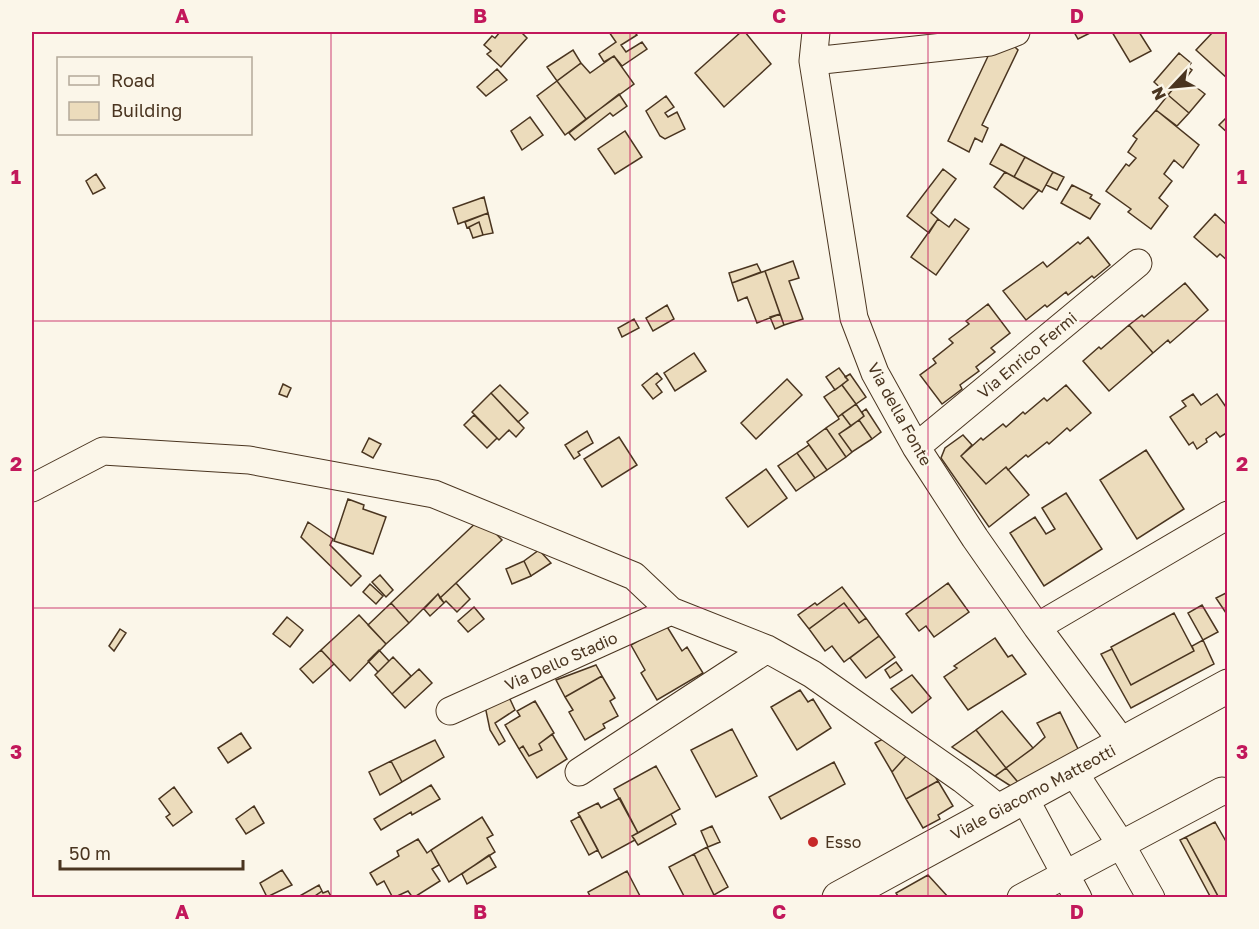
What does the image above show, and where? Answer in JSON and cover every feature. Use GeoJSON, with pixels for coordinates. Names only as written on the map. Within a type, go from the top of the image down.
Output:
{"type":"FeatureCollection","features":[{"type":"Feature","properties":{"kind":"main road","name":"Viale Giacomo Matteotti"},"geometry":{"type":"LineString","coordinates":[[839,897],[1227,686]]}},
{"type":"Feature","properties":{"kind":"street","name":"Via della Fonte"},"geometry":{"type":"LineString","coordinates":[[816,32],[813,61],[854,318],[875,373],[916,447],[975,538],[1037,627],[1123,743]]}},
{"type":"Feature","properties":{"kind":"street"},"geometry":{"type":"LineString","coordinates":[[813,61],[990,42],[1016,32]]}},
{"type":"Feature","properties":{"kind":"street","name":"Via Enrico Fermi"},"geometry":{"type":"LineString","coordinates":[[916,447],[1138,263]]}},
{"type":"Feature","properties":{"kind":"street"},"geometry":{"type":"LineString","coordinates":[[32,488],[103,451],[249,460],[434,495],[634,576],[671,611],[767,649],[812,674],[962,779],[1012,804],[1066,873],[1078,897]]}},
{"type":"Feature","properties":{"kind":"street"},"geometry":{"type":"LineString","coordinates":[[1037,627],[1227,515]]}},
{"type":"Feature","properties":{"kind":"street","name":"Via Dello Stadio"},"geometry":{"type":"LineString","coordinates":[[450,711],[671,611]]}},
{"type":"Feature","properties":{"kind":"street"},"geometry":{"type":"LineString","coordinates":[[579,772],[767,649]]}},
{"type":"Feature","properties":{"kind":"street"},"geometry":{"type":"LineString","coordinates":[[1073,771],[1120,843],[1151,897]]}},
{"type":"Feature","properties":{"kind":"street"},"geometry":{"type":"LineString","coordinates":[[1021,897],[1222,790],[1227,792]]}},
{"type":"Feature","properties":{"kind":"building"},"geometry":{"type":"Polygon","coordinates":[[[500,32],[521,32],[527,38],[501,67],[487,54],[491,51],[484,45],[492,36],[495,38],[500,32]]]}},
{"type":"Feature","properties":{"kind":"building"},"geometry":{"type":"Polygon","coordinates":[[[609,32],[634,32],[637,35],[621,45],[626,52],[642,42],[647,49],[622,66],[614,56],[604,62],[599,54],[616,42],[609,32]]]}},
{"type":"Feature","properties":{"kind":"building"},"geometry":{"type":"Polygon","coordinates":[[[741,32],[745,32],[771,64],[724,107],[695,73],[741,32]]]}},
{"type":"Feature","properties":{"kind":"building"},"geometry":{"type":"Polygon","coordinates":[[[1074,32],[1092,32],[1078,39],[1074,32]]]}},
{"type":"Feature","properties":{"kind":"building"},"geometry":{"type":"Polygon","coordinates":[[[1112,32],[1139,32],[1151,51],[1130,62],[1112,32]]]}},
{"type":"Feature","properties":{"kind":"building"},"geometry":{"type":"Polygon","coordinates":[[[1213,32],[1228,32],[1227,78],[1196,50],[1213,32]]]}},
{"type":"Feature","properties":{"kind":"building"},"geometry":{"type":"Polygon","coordinates":[[[1013,45],[1018,50],[982,125],[988,128],[982,142],[975,138],[969,152],[948,141],[990,52],[1013,45]]]}},
{"type":"Feature","properties":{"kind":"building"},"geometry":{"type":"Polygon","coordinates":[[[573,50],[581,63],[557,81],[547,67],[573,50]]]}},
{"type":"Feature","properties":{"kind":"building"},"geometry":{"type":"Polygon","coordinates":[[[1179,53],[1191,63],[1188,67],[1192,70],[1168,95],[1154,82],[1179,53]]]}},
{"type":"Feature","properties":{"kind":"building"},"geometry":{"type":"Polygon","coordinates":[[[614,56],[634,84],[586,119],[557,81],[581,63],[590,73],[614,56]]]}},
{"type":"Feature","properties":{"kind":"building"},"geometry":{"type":"Polygon","coordinates":[[[497,69],[507,80],[486,96],[477,87],[497,69]]]}},
{"type":"Feature","properties":{"kind":"building"},"geometry":{"type":"Polygon","coordinates":[[[1183,77],[1205,94],[1189,113],[1168,95],[1183,77]]]}},
{"type":"Feature","properties":{"kind":"building"},"geometry":{"type":"Polygon","coordinates":[[[557,81],[586,119],[565,135],[537,96],[557,81]]]}},
{"type":"Feature","properties":{"kind":"building"},"geometry":{"type":"Polygon","coordinates":[[[619,94],[627,106],[613,116],[610,113],[575,140],[569,133],[619,94]]]}},
{"type":"Feature","properties":{"kind":"building"},"geometry":{"type":"Polygon","coordinates":[[[1168,95],[1189,113],[1177,126],[1156,110],[1168,95]]]}},
{"type":"Feature","properties":{"kind":"building"},"geometry":{"type":"Polygon","coordinates":[[[666,96],[674,107],[665,113],[668,117],[677,112],[685,129],[665,139],[660,136],[646,111],[666,96]]]}},
{"type":"Feature","properties":{"kind":"building"},"geometry":{"type":"Polygon","coordinates":[[[1156,110],[1199,145],[1183,168],[1174,160],[1164,174],[1172,181],[1159,198],[1168,206],[1151,229],[1128,212],[1131,209],[1106,191],[1126,164],[1129,166],[1136,158],[1128,152],[1137,139],[1133,136],[1156,110]]]}},
{"type":"Feature","properties":{"kind":"building"},"geometry":{"type":"Polygon","coordinates":[[[1228,116],[1228,133],[1219,125],[1228,116]]]}},
{"type":"Feature","properties":{"kind":"building"},"geometry":{"type":"Polygon","coordinates":[[[530,117],[543,135],[522,150],[511,131],[530,117]]]}},
{"type":"Feature","properties":{"kind":"building"},"geometry":{"type":"Polygon","coordinates":[[[625,131],[642,157],[615,174],[598,149],[625,131]]]}},
{"type":"Feature","properties":{"kind":"building"},"geometry":{"type":"Polygon","coordinates":[[[1001,144],[1025,157],[1014,177],[990,164],[1001,144]]]}},
{"type":"Feature","properties":{"kind":"building"},"geometry":{"type":"Polygon","coordinates":[[[1025,157],[1053,172],[1042,192],[1014,177],[1025,157]]]}},
{"type":"Feature","properties":{"kind":"building"},"geometry":{"type":"Polygon","coordinates":[[[943,169],[956,179],[931,213],[938,219],[929,233],[907,216],[943,169]]]}},
{"type":"Feature","properties":{"kind":"building"},"geometry":{"type":"Polygon","coordinates":[[[1005,172],[1039,190],[1023,209],[994,187],[1005,172]]]}},
{"type":"Feature","properties":{"kind":"building"},"geometry":{"type":"Polygon","coordinates":[[[1053,172],[1064,177],[1057,190],[1046,185],[1053,172]]]}},
{"type":"Feature","properties":{"kind":"building"},"geometry":{"type":"Polygon","coordinates":[[[96,174],[105,188],[93,194],[86,181],[96,174]]]}},
{"type":"Feature","properties":{"kind":"building"},"geometry":{"type":"Polygon","coordinates":[[[1072,185],[1092,195],[1090,198],[1100,204],[1090,219],[1061,203],[1072,185]]]}},
{"type":"Feature","properties":{"kind":"building"},"geometry":{"type":"Polygon","coordinates":[[[484,197],[488,213],[458,224],[453,208],[484,197]]]}},
{"type":"Feature","properties":{"kind":"building"},"geometry":{"type":"Polygon","coordinates":[[[488,213],[493,233],[483,235],[479,222],[467,228],[465,222],[488,213]]]}},
{"type":"Feature","properties":{"kind":"building"},"geometry":{"type":"Polygon","coordinates":[[[1215,214],[1228,226],[1228,261],[1220,254],[1217,257],[1194,237],[1215,214]]]}},
{"type":"Feature","properties":{"kind":"building"},"geometry":{"type":"Polygon","coordinates":[[[938,219],[949,227],[955,219],[969,229],[936,275],[911,257],[938,219]]]}},
{"type":"Feature","properties":{"kind":"building"},"geometry":{"type":"Polygon","coordinates":[[[479,222],[483,235],[473,238],[469,227],[479,222]]]}},
{"type":"Feature","properties":{"kind":"building"},"geometry":{"type":"Polygon","coordinates":[[[1088,237],[1110,265],[1068,295],[1066,292],[1047,307],[1045,305],[1026,320],[1003,291],[1043,262],[1047,267],[1078,242],[1080,244],[1088,237]]]}},
{"type":"Feature","properties":{"kind":"building"},"geometry":{"type":"Polygon","coordinates":[[[793,261],[799,278],[789,281],[803,319],[784,325],[765,271],[793,261]]]}},
{"type":"Feature","properties":{"kind":"building"},"geometry":{"type":"Polygon","coordinates":[[[757,264],[761,272],[732,283],[729,273],[757,264]]]}},
{"type":"Feature","properties":{"kind":"building"},"geometry":{"type":"Polygon","coordinates":[[[765,271],[780,314],[757,323],[747,297],[738,301],[732,283],[765,271]]]}},
{"type":"Feature","properties":{"kind":"building"},"geometry":{"type":"Polygon","coordinates":[[[1185,283],[1208,310],[1170,343],[1168,340],[1153,353],[1129,325],[1142,315],[1144,317],[1185,283]]]}},
{"type":"Feature","properties":{"kind":"building"},"geometry":{"type":"Polygon","coordinates":[[[988,304],[1010,333],[991,348],[995,352],[976,367],[979,371],[960,385],[962,389],[942,404],[920,375],[936,363],[933,359],[953,343],[949,339],[969,324],[966,321],[988,304]]]}},
{"type":"Feature","properties":{"kind":"building"},"geometry":{"type":"Polygon","coordinates":[[[667,305],[674,319],[653,331],[646,318],[667,305]]]}},
{"type":"Feature","properties":{"kind":"building"},"geometry":{"type":"Polygon","coordinates":[[[780,314],[784,325],[775,329],[770,317],[780,314]]]}},
{"type":"Feature","properties":{"kind":"building"},"geometry":{"type":"Polygon","coordinates":[[[634,319],[639,328],[622,337],[618,328],[634,319]]]}},
{"type":"Feature","properties":{"kind":"building"},"geometry":{"type":"Polygon","coordinates":[[[1129,325],[1153,353],[1109,391],[1083,361],[1129,325]]]}},
{"type":"Feature","properties":{"kind":"building"},"geometry":{"type":"Polygon","coordinates":[[[694,353],[706,371],[675,391],[664,373],[694,353]]]}},
{"type":"Feature","properties":{"kind":"building"},"geometry":{"type":"Polygon","coordinates":[[[839,368],[848,380],[835,390],[826,377],[839,368]]]}},
{"type":"Feature","properties":{"kind":"building"},"geometry":{"type":"Polygon","coordinates":[[[657,373],[662,379],[656,384],[662,392],[653,399],[642,385],[657,373]]]}},
{"type":"Feature","properties":{"kind":"building"},"geometry":{"type":"Polygon","coordinates":[[[850,374],[866,397],[856,404],[842,385],[848,380],[845,377],[850,374]]]}},
{"type":"Feature","properties":{"kind":"building"},"geometry":{"type":"Polygon","coordinates":[[[787,379],[802,395],[756,439],[741,423],[787,379]]]}},
{"type":"Feature","properties":{"kind":"building"},"geometry":{"type":"Polygon","coordinates":[[[283,384],[291,388],[287,397],[279,394],[283,384]]]}},
{"type":"Feature","properties":{"kind":"building"},"geometry":{"type":"Polygon","coordinates":[[[500,385],[528,413],[518,422],[491,393],[500,385]]]}},
{"type":"Feature","properties":{"kind":"building"},"geometry":{"type":"Polygon","coordinates":[[[842,385],[856,404],[838,417],[824,397],[842,385]]]}},
{"type":"Feature","properties":{"kind":"building"},"geometry":{"type":"Polygon","coordinates":[[[1066,385],[1091,413],[1070,431],[1067,428],[1049,444],[1047,442],[1028,457],[1026,455],[1008,470],[1006,467],[986,484],[961,456],[981,438],[983,440],[1003,424],[1006,427],[1023,412],[1025,414],[1044,398],[1047,401],[1066,385]]]}},
{"type":"Feature","properties":{"kind":"building"},"geometry":{"type":"Polygon","coordinates":[[[491,393],[524,428],[516,437],[509,430],[499,440],[472,412],[491,393]]]}},
{"type":"Feature","properties":{"kind":"building"},"geometry":{"type":"Polygon","coordinates":[[[1193,394],[1201,405],[1217,394],[1228,410],[1228,432],[1220,437],[1216,432],[1197,449],[1193,442],[1189,445],[1170,417],[1186,406],[1182,401],[1193,394]]]}},
{"type":"Feature","properties":{"kind":"building"},"geometry":{"type":"Polygon","coordinates":[[[856,404],[864,416],[851,426],[842,414],[856,404]]]}},
{"type":"Feature","properties":{"kind":"building"},"geometry":{"type":"Polygon","coordinates":[[[866,409],[881,432],[872,439],[859,420],[864,416],[862,412],[866,409]]]}},
{"type":"Feature","properties":{"kind":"building"},"geometry":{"type":"Polygon","coordinates":[[[842,414],[851,426],[839,434],[852,452],[846,457],[826,428],[842,414]]]}},
{"type":"Feature","properties":{"kind":"building"},"geometry":{"type":"Polygon","coordinates":[[[474,415],[497,438],[487,448],[464,425],[474,415]]]}},
{"type":"Feature","properties":{"kind":"building"},"geometry":{"type":"Polygon","coordinates":[[[859,420],[872,439],[852,452],[839,434],[859,420]]]}},
{"type":"Feature","properties":{"kind":"building"},"geometry":{"type":"Polygon","coordinates":[[[826,428],[846,457],[827,470],[807,442],[826,428]]]}},
{"type":"Feature","properties":{"kind":"building"},"geometry":{"type":"Polygon","coordinates":[[[587,431],[593,443],[578,452],[580,455],[574,459],[565,445],[587,431]]]}},
{"type":"Feature","properties":{"kind":"building"},"geometry":{"type":"Polygon","coordinates":[[[963,435],[972,445],[961,456],[986,484],[1006,467],[1029,495],[989,527],[941,458],[945,448],[963,435]]]}},
{"type":"Feature","properties":{"kind":"building"},"geometry":{"type":"Polygon","coordinates":[[[619,437],[637,465],[602,487],[584,459],[619,437]]]}},
{"type":"Feature","properties":{"kind":"building"},"geometry":{"type":"Polygon","coordinates":[[[369,438],[381,444],[373,458],[362,452],[369,438]]]}},
{"type":"Feature","properties":{"kind":"building"},"geometry":{"type":"Polygon","coordinates":[[[809,445],[827,470],[815,478],[797,453],[809,445]]]}},
{"type":"Feature","properties":{"kind":"building"},"geometry":{"type":"Polygon","coordinates":[[[1146,450],[1184,509],[1137,539],[1100,480],[1146,450]]]}},
{"type":"Feature","properties":{"kind":"building"},"geometry":{"type":"Polygon","coordinates":[[[797,453],[815,478],[796,491],[778,466],[797,453]]]}},
{"type":"Feature","properties":{"kind":"building"},"geometry":{"type":"Polygon","coordinates":[[[766,469],[787,498],[748,527],[726,498],[766,469]]]}},
{"type":"Feature","properties":{"kind":"building"},"geometry":{"type":"Polygon","coordinates":[[[1066,493],[1102,549],[1044,586],[1010,533],[1035,517],[1046,534],[1055,529],[1042,508],[1066,493]]]}},
{"type":"Feature","properties":{"kind":"building"},"geometry":{"type":"Polygon","coordinates":[[[348,499],[364,505],[363,509],[386,517],[373,554],[334,541],[348,499]]]}},
{"type":"Feature","properties":{"kind":"building"},"geometry":{"type":"Polygon","coordinates":[[[481,518],[502,540],[440,598],[438,594],[409,623],[391,603],[481,518]]]}},
{"type":"Feature","properties":{"kind":"building"},"geometry":{"type":"Polygon","coordinates":[[[308,522],[333,539],[330,545],[361,576],[351,586],[301,537],[308,522]]]}},
{"type":"Feature","properties":{"kind":"building"},"geometry":{"type":"Polygon","coordinates":[[[539,550],[551,563],[531,576],[524,561],[539,550]]]}},
{"type":"Feature","properties":{"kind":"building"},"geometry":{"type":"Polygon","coordinates":[[[524,561],[531,576],[512,584],[506,569],[524,561]]]}},
{"type":"Feature","properties":{"kind":"building"},"geometry":{"type":"Polygon","coordinates":[[[380,575],[393,590],[386,597],[372,582],[380,575]]]}},
{"type":"Feature","properties":{"kind":"building"},"geometry":{"type":"Polygon","coordinates":[[[456,583],[470,599],[457,612],[440,598],[456,583]]]}},
{"type":"Feature","properties":{"kind":"building"},"geometry":{"type":"Polygon","coordinates":[[[948,583],[969,612],[934,637],[926,626],[919,631],[906,614],[948,583]]]}},
{"type":"Feature","properties":{"kind":"building"},"geometry":{"type":"Polygon","coordinates":[[[370,584],[383,596],[376,604],[363,592],[370,584]]]}},
{"type":"Feature","properties":{"kind":"building"},"geometry":{"type":"Polygon","coordinates":[[[842,587],[866,618],[859,623],[844,603],[809,629],[798,615],[842,587]]]}},
{"type":"Feature","properties":{"kind":"building"},"geometry":{"type":"Polygon","coordinates":[[[1228,592],[1228,616],[1216,598],[1228,592]]]}},
{"type":"Feature","properties":{"kind":"building"},"geometry":{"type":"Polygon","coordinates":[[[438,594],[444,603],[430,616],[424,609],[438,594]]]}},
{"type":"Feature","properties":{"kind":"building"},"geometry":{"type":"Polygon","coordinates":[[[391,603],[409,623],[386,644],[368,625],[391,603]]]}},
{"type":"Feature","properties":{"kind":"building"},"geometry":{"type":"Polygon","coordinates":[[[844,603],[859,623],[866,618],[879,636],[844,662],[832,646],[825,651],[809,629],[844,603]]]}},
{"type":"Feature","properties":{"kind":"building"},"geometry":{"type":"Polygon","coordinates":[[[1202,605],[1218,632],[1203,640],[1188,613],[1202,605]]]}},
{"type":"Feature","properties":{"kind":"building"},"geometry":{"type":"Polygon","coordinates":[[[474,607],[484,619],[468,632],[458,621],[474,607]]]}},
{"type":"Feature","properties":{"kind":"building"},"geometry":{"type":"Polygon","coordinates":[[[1174,613],[1194,651],[1131,685],[1111,647],[1174,613]]]}},
{"type":"Feature","properties":{"kind":"building"},"geometry":{"type":"Polygon","coordinates":[[[359,615],[386,644],[350,681],[321,650],[359,615]]]}},
{"type":"Feature","properties":{"kind":"building"},"geometry":{"type":"Polygon","coordinates":[[[287,617],[303,630],[290,647],[273,634],[287,617]]]}},
{"type":"Feature","properties":{"kind":"building"},"geometry":{"type":"Polygon","coordinates":[[[666,625],[682,651],[687,647],[703,673],[657,700],[641,673],[645,670],[631,645],[666,625]]]}},
{"type":"Feature","properties":{"kind":"building"},"geometry":{"type":"Polygon","coordinates":[[[120,629],[126,633],[114,651],[109,646],[120,629]]]}},
{"type":"Feature","properties":{"kind":"building"},"geometry":{"type":"Polygon","coordinates":[[[879,636],[895,657],[866,678],[850,658],[879,636]]]}},
{"type":"Feature","properties":{"kind":"building"},"geometry":{"type":"Polygon","coordinates":[[[995,638],[1008,657],[1012,655],[1026,674],[968,710],[944,677],[957,668],[954,666],[995,638]]]}},
{"type":"Feature","properties":{"kind":"building"},"geometry":{"type":"Polygon","coordinates":[[[1203,640],[1214,664],[1131,708],[1101,654],[1112,649],[1131,685],[1194,651],[1192,646],[1203,640]]]}},
{"type":"Feature","properties":{"kind":"building"},"geometry":{"type":"Polygon","coordinates":[[[321,650],[334,664],[313,683],[300,669],[321,650]]]}},
{"type":"Feature","properties":{"kind":"building"},"geometry":{"type":"Polygon","coordinates":[[[379,650],[389,661],[378,672],[368,661],[379,650]]]}},
{"type":"Feature","properties":{"kind":"building"},"geometry":{"type":"Polygon","coordinates":[[[393,657],[411,676],[392,694],[375,675],[393,657]]]}},
{"type":"Feature","properties":{"kind":"building"},"geometry":{"type":"Polygon","coordinates":[[[896,662],[902,670],[890,678],[885,670],[896,662]]]}},
{"type":"Feature","properties":{"kind":"building"},"geometry":{"type":"Polygon","coordinates":[[[596,665],[602,676],[565,697],[556,680],[596,665]]]}},
{"type":"Feature","properties":{"kind":"building"},"geometry":{"type":"Polygon","coordinates":[[[419,669],[432,683],[405,708],[392,694],[419,669]]]}},
{"type":"Feature","properties":{"kind":"building"},"geometry":{"type":"Polygon","coordinates":[[[912,675],[931,698],[912,713],[891,689],[912,675]]]}},
{"type":"Feature","properties":{"kind":"building"},"geometry":{"type":"Polygon","coordinates":[[[602,676],[615,698],[610,701],[618,716],[603,724],[605,728],[585,740],[569,712],[573,710],[565,697],[602,676]]]}},
{"type":"Feature","properties":{"kind":"building"},"geometry":{"type":"Polygon","coordinates":[[[800,690],[808,702],[813,699],[831,728],[797,750],[771,707],[800,690]]]}},
{"type":"Feature","properties":{"kind":"building"},"geometry":{"type":"Polygon","coordinates":[[[509,697],[515,710],[495,723],[505,741],[499,745],[490,730],[485,706],[509,697]]]}},
{"type":"Feature","properties":{"kind":"building"},"geometry":{"type":"Polygon","coordinates":[[[535,701],[554,733],[539,744],[542,750],[529,756],[523,746],[519,749],[505,725],[520,716],[517,711],[535,701]]]}},
{"type":"Feature","properties":{"kind":"building"},"geometry":{"type":"Polygon","coordinates":[[[1002,711],[1033,748],[1006,768],[976,730],[1002,711]]]}},
{"type":"Feature","properties":{"kind":"building"},"geometry":{"type":"Polygon","coordinates":[[[1060,712],[1080,753],[1022,787],[1006,768],[1045,737],[1037,723],[1060,712]]]}},
{"type":"Feature","properties":{"kind":"building"},"geometry":{"type":"Polygon","coordinates":[[[732,729],[757,776],[716,797],[691,750],[732,729]]]}},
{"type":"Feature","properties":{"kind":"building"},"geometry":{"type":"Polygon","coordinates":[[[976,730],[1006,768],[995,776],[952,747],[976,730]]]}},
{"type":"Feature","properties":{"kind":"building"},"geometry":{"type":"Polygon","coordinates":[[[241,733],[251,748],[228,763],[218,748],[241,733]]]}},
{"type":"Feature","properties":{"kind":"building"},"geometry":{"type":"Polygon","coordinates":[[[552,734],[567,759],[537,778],[519,749],[523,746],[529,756],[542,750],[539,744],[552,734]]]}},
{"type":"Feature","properties":{"kind":"building"},"geometry":{"type":"Polygon","coordinates":[[[885,738],[908,754],[892,772],[875,743],[885,738]]]}},
{"type":"Feature","properties":{"kind":"building"},"geometry":{"type":"Polygon","coordinates":[[[435,740],[444,757],[402,782],[391,761],[435,740]]]}},
{"type":"Feature","properties":{"kind":"building"},"geometry":{"type":"Polygon","coordinates":[[[908,754],[932,771],[938,781],[906,799],[892,772],[908,754]]]}},
{"type":"Feature","properties":{"kind":"building"},"geometry":{"type":"Polygon","coordinates":[[[391,761],[402,782],[380,795],[369,772],[391,761]]]}},
{"type":"Feature","properties":{"kind":"building"},"geometry":{"type":"Polygon","coordinates":[[[834,762],[845,784],[781,819],[769,797],[834,762]]]}},
{"type":"Feature","properties":{"kind":"building"},"geometry":{"type":"Polygon","coordinates":[[[656,766],[680,809],[638,833],[614,789],[656,766]]]}},
{"type":"Feature","properties":{"kind":"building"},"geometry":{"type":"Polygon","coordinates":[[[1006,768],[1022,787],[1017,790],[995,776],[1006,768]]]}},
{"type":"Feature","properties":{"kind":"building"},"geometry":{"type":"Polygon","coordinates":[[[938,781],[953,806],[938,815],[940,819],[923,828],[906,799],[938,781]]]}},
{"type":"Feature","properties":{"kind":"building"},"geometry":{"type":"Polygon","coordinates":[[[431,785],[440,799],[412,815],[411,812],[381,830],[374,819],[431,785]]]}},
{"type":"Feature","properties":{"kind":"building"},"geometry":{"type":"Polygon","coordinates":[[[174,787],[192,812],[173,826],[166,817],[170,814],[159,799],[174,787]]]}},
{"type":"Feature","properties":{"kind":"building"},"geometry":{"type":"Polygon","coordinates":[[[620,798],[638,833],[632,836],[635,840],[602,858],[578,813],[598,803],[601,808],[620,798]]]}},
{"type":"Feature","properties":{"kind":"building"},"geometry":{"type":"Polygon","coordinates":[[[254,806],[264,823],[246,834],[236,819],[254,806]]]}},
{"type":"Feature","properties":{"kind":"building"},"geometry":{"type":"Polygon","coordinates":[[[671,814],[676,824],[638,845],[632,836],[671,814]]]}},
{"type":"Feature","properties":{"kind":"building"},"geometry":{"type":"Polygon","coordinates":[[[580,816],[598,850],[589,855],[571,821],[580,816]]]}},
{"type":"Feature","properties":{"kind":"building"},"geometry":{"type":"Polygon","coordinates":[[[482,817],[493,835],[487,838],[495,852],[449,882],[431,850],[482,817]]]}},
{"type":"Feature","properties":{"kind":"building"},"geometry":{"type":"Polygon","coordinates":[[[1215,822],[1228,845],[1228,898],[1219,898],[1186,837],[1215,822]]]}},
{"type":"Feature","properties":{"kind":"building"},"geometry":{"type":"Polygon","coordinates":[[[712,826],[720,842],[708,847],[701,831],[712,826]]]}},
{"type":"Feature","properties":{"kind":"building"},"geometry":{"type":"Polygon","coordinates":[[[1186,837],[1219,898],[1211,898],[1180,840],[1186,837]]]}},
{"type":"Feature","properties":{"kind":"building"},"geometry":{"type":"Polygon","coordinates":[[[418,839],[427,853],[431,850],[439,865],[432,869],[440,881],[413,898],[408,891],[393,898],[384,881],[377,885],[370,873],[399,856],[397,851],[418,839]]]}},
{"type":"Feature","properties":{"kind":"building"},"geometry":{"type":"Polygon","coordinates":[[[707,847],[728,887],[714,895],[694,854],[707,847]]]}},
{"type":"Feature","properties":{"kind":"building"},"geometry":{"type":"Polygon","coordinates":[[[694,854],[714,895],[709,898],[685,898],[669,867],[694,854]]]}},
{"type":"Feature","properties":{"kind":"building"},"geometry":{"type":"Polygon","coordinates":[[[489,855],[496,867],[467,884],[462,874],[489,855]]]}},
{"type":"Feature","properties":{"kind":"building"},"geometry":{"type":"Polygon","coordinates":[[[282,870],[292,885],[267,897],[260,883],[282,870]]]}},
{"type":"Feature","properties":{"kind":"building"},"geometry":{"type":"Polygon","coordinates":[[[627,871],[641,898],[591,898],[588,892],[627,871]]]}},
{"type":"Feature","properties":{"kind":"building"},"geometry":{"type":"Polygon","coordinates":[[[928,875],[949,898],[899,898],[896,893],[928,875]]]}},
{"type":"Feature","properties":{"kind":"building"},"geometry":{"type":"Polygon","coordinates":[[[319,885],[322,891],[312,898],[296,898],[319,885]]]}},
{"type":"Feature","properties":{"kind":"building"},"geometry":{"type":"Polygon","coordinates":[[[322,891],[323,893],[328,891],[332,898],[312,898],[322,891]]]}},
{"type":"Feature","properties":{"kind":"place","name":"Esso"},"geometry":{"type":"Point","coordinates":[813,842]}}]}
